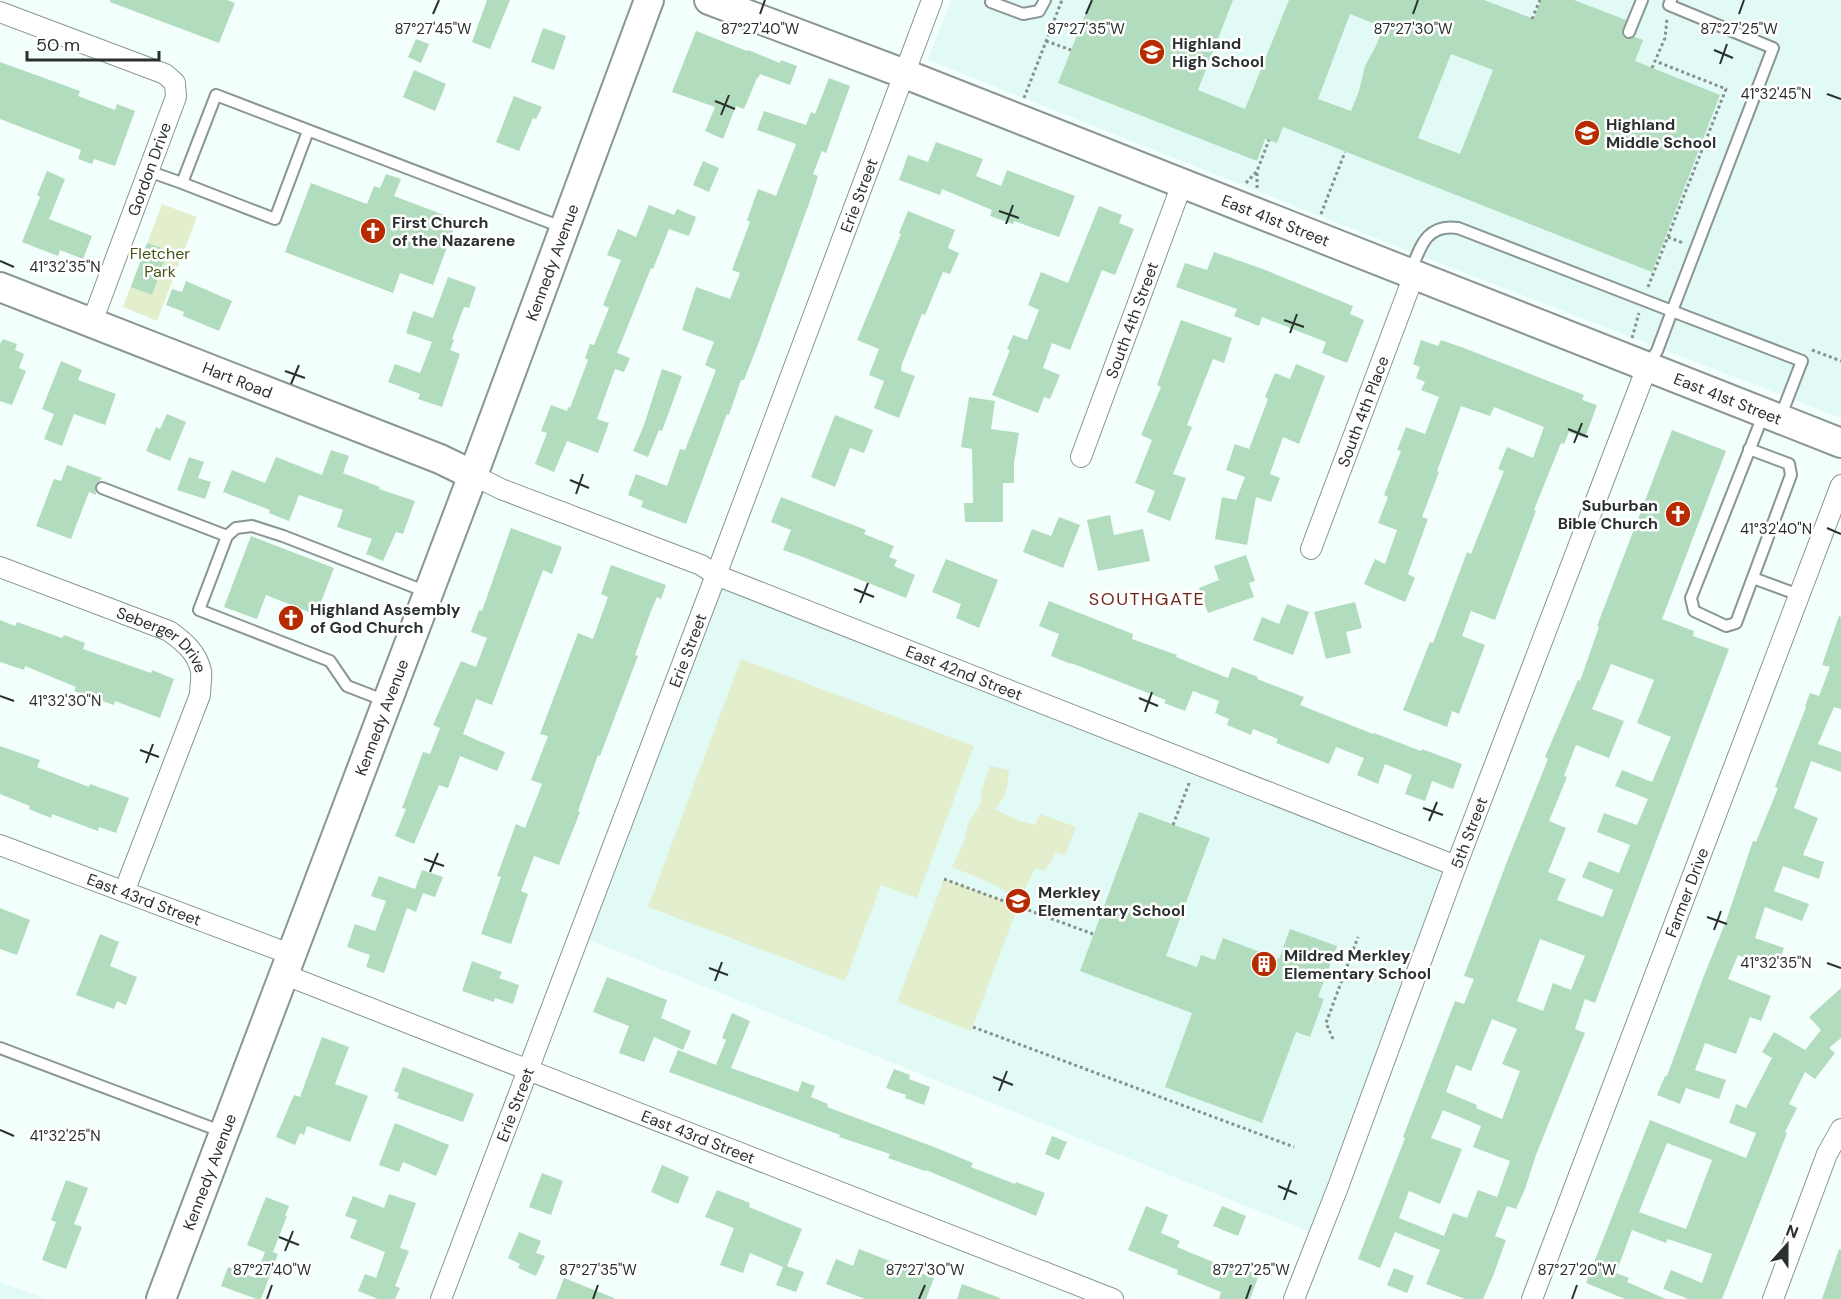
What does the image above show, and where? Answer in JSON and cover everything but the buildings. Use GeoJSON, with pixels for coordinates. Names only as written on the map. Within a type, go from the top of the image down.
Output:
{"type":"FeatureCollection","features":[{"type":"Feature","properties":{"kind":"street","name":"Kennedy Avenue"},"geometry":{"type":"LineString","coordinates":[[161,1299],[473,475],[649,0]]}},
{"type":"Feature","properties":{"kind":"street","name":"East 41st Street"},"geometry":{"type":"LineString","coordinates":[[709,0],[905,74],[1841,443]]}},
{"type":"Feature","properties":{"kind":"street","name":"Erie Street"},"geometry":{"type":"LineString","coordinates":[[441,1299],[932,0]]}},
{"type":"Feature","properties":{"kind":"street","name":"Gordon Drive"},"geometry":{"type":"LineString","coordinates":[[0,12],[165,74],[175,83],[176,97],[92,322]]}},
{"type":"Feature","properties":{"kind":"street","name":"South 4th Street"},"geometry":{"type":"LineString","coordinates":[[1081,457],[1182,184]]}},
{"type":"Feature","properties":{"kind":"street","name":"South 4th Place"},"geometry":{"type":"LineString","coordinates":[[1311,549],[1412,274]]}},
{"type":"Feature","properties":{"kind":"street","name":"Hart Road"},"geometry":{"type":"LineString","coordinates":[[0,287],[440,459],[473,475]]}},
{"type":"Feature","properties":{"kind":"street","name":"5th Street"},"geometry":{"type":"LineString","coordinates":[[1294,1299],[1338,1187],[1456,866],[1647,367]]}},
{"type":"Feature","properties":{"kind":"street","name":"East 42nd Street"},"geometry":{"type":"LineString","coordinates":[[473,475],[501,489],[701,565],[716,575],[1456,866]]}},
{"type":"Feature","properties":{"kind":"street","name":"Farmer Drive"},"geometry":{"type":"LineString","coordinates":[[1532,1299],[1841,485]]}},
{"type":"Feature","properties":{"kind":"street","name":"Seberger Drive"},"geometry":{"type":"LineString","coordinates":[[0,567],[169,631],[184,641],[194,654],[201,671],[200,695],[124,892]]}},
{"type":"Feature","properties":{"kind":"street","name":"East 43rd Street"},"geometry":{"type":"LineString","coordinates":[[0,845],[124,892],[528,1070],[1113,1299]]}},
{"type":"Feature","properties":{"kind":"street"},"geometry":{"type":"LineString","coordinates":[[1773,1299],[1827,1154],[1841,1129]]}},
{"type":"Feature","properties":{"kind":"lane"},"geometry":{"type":"LineString","coordinates":[[989,1],[1023,15],[1039,11],[1045,0]]}},
{"type":"Feature","properties":{"kind":"lane"},"geometry":{"type":"LineString","coordinates":[[1629,32],[1642,0]]}},
{"type":"Feature","properties":{"kind":"lane"},"geometry":{"type":"LineString","coordinates":[[1647,367],[1657,351],[1773,48],[1670,3]]}},
{"type":"Feature","properties":{"kind":"lane"},"geometry":{"type":"LineString","coordinates":[[182,183],[216,95],[564,228]]}},
{"type":"Feature","properties":{"kind":"lane"},"geometry":{"type":"LineString","coordinates":[[148,171],[275,219],[308,131]]}},
{"type":"Feature","properties":{"kind":"lane"},"geometry":{"type":"LineString","coordinates":[[1412,274],[1425,238],[1432,232],[1450,227],[1458,228],[1802,361],[1772,416],[1749,449],[1691,598],[1694,611],[1726,626],[1736,623],[1791,475],[1789,464],[1749,449]]}},
{"type":"Feature","properties":{"kind":"lane"},"geometry":{"type":"LineString","coordinates":[[102,488],[227,536]]}},
{"type":"Feature","properties":{"kind":"lane"},"geometry":{"type":"LineString","coordinates":[[387,701],[348,686],[330,661],[199,610],[227,536],[236,528],[252,526],[428,593]]}},
{"type":"Feature","properties":{"kind":"lane"},"geometry":{"type":"LineString","coordinates":[[1753,578],[1799,595]]}},
{"type":"Feature","properties":{"kind":"lane"},"geometry":{"type":"LineString","coordinates":[[0,1047],[223,1132]]}},
{"type":"Feature","properties":{"kind":"path"},"geometry":{"type":"LineString","coordinates":[[1023,102],[1062,0]]}},
{"type":"Feature","properties":{"kind":"path"},"geometry":{"type":"LineString","coordinates":[[1532,19],[1539,0]]}},
{"type":"Feature","properties":{"kind":"path"},"geometry":{"type":"LineString","coordinates":[[1652,68],[1665,38],[1670,3]]}},
{"type":"Feature","properties":{"kind":"path"},"geometry":{"type":"LineString","coordinates":[[1023,15],[1052,26]]}},
{"type":"Feature","properties":{"kind":"path"},"geometry":{"type":"LineString","coordinates":[[1046,40],[1071,50]]}},
{"type":"Feature","properties":{"kind":"path"},"geometry":{"type":"LineString","coordinates":[[1630,343],[1644,300],[1726,89],[1655,61]]}},
{"type":"Feature","properties":{"kind":"path"},"geometry":{"type":"LineString","coordinates":[[1242,188],[1257,171],[1269,140]]}},
{"type":"Feature","properties":{"kind":"path"},"geometry":{"type":"LineString","coordinates":[[1319,219],[1345,152]]}},
{"type":"Feature","properties":{"kind":"path"},"geometry":{"type":"LineString","coordinates":[[1257,171],[1257,194]]}},
{"type":"Feature","properties":{"kind":"path"},"geometry":{"type":"LineString","coordinates":[[1807,348],[1841,361]]}},
{"type":"Feature","properties":{"kind":"path"},"geometry":{"type":"LineString","coordinates":[[1173,825],[1197,763]]}},
{"type":"Feature","properties":{"kind":"path"},"geometry":{"type":"LineString","coordinates":[[944,879],[1094,934]]}},
{"type":"Feature","properties":{"kind":"path"},"geometry":{"type":"LineString","coordinates":[[1333,1039],[1326,1023],[1358,937]]}},
{"type":"Feature","properties":{"kind":"path"},"geometry":{"type":"LineString","coordinates":[[973,1026],[1294,1147]]}},
{"type":"Feature","properties":{"kind":"shaded area"},"geometry":{"type":"Polygon","coordinates":[[[951,0],[1841,0],[1841,418],[1421,256],[928,60],[951,0]]]}},
{"type":"Feature","properties":{"kind":"shaded area","name":"Merkley Elementary School"},"geometry":{"type":"Polygon","coordinates":[[[716,575],[1456,866],[1318,1235],[579,936],[716,575]]]}},
{"type":"Feature","properties":{"kind":"shaded area"},"geometry":{"type":"Polygon","coordinates":[[[0,1282],[46,1299],[0,1299],[0,1282]]]}},
{"type":"Feature","properties":{"kind":"green space","name":"Fletcher Park"},"geometry":{"type":"Polygon","coordinates":[[[162,204],[197,217],[157,321],[123,307],[162,204]]]}},
{"type":"Feature","properties":{"kind":"green space"},"geometry":{"type":"Polygon","coordinates":[[[741,659],[974,746],[917,898],[881,885],[845,981],[648,907],[741,659]]]}},
{"type":"Feature","properties":{"kind":"green space"},"geometry":{"type":"Polygon","coordinates":[[[990,766],[1009,770],[1006,791],[995,809],[1017,820],[1035,825],[1040,814],[1076,827],[1065,855],[1056,852],[1045,871],[1035,868],[1022,895],[1005,891],[952,867],[964,841],[968,823],[981,804],[981,792],[990,766]]]}},
{"type":"Feature","properties":{"kind":"green space"},"geometry":{"type":"Polygon","coordinates":[[[944,879],[1018,906],[971,1031],[897,1002],[944,879]]]}},
{"type":"Feature","properties":{"kind":"place","name":"Highland High School"},"geometry":{"type":"Point","coordinates":[1152,52]}},
{"type":"Feature","properties":{"kind":"place","name":"Highland Middle School"},"geometry":{"type":"Point","coordinates":[1587,133]}},
{"type":"Feature","properties":{"kind":"place","name":"First Church of the Nazarene"},"geometry":{"type":"Point","coordinates":[373,231]}},
{"type":"Feature","properties":{"kind":"place","name":"Suburban Bible Church"},"geometry":{"type":"Point","coordinates":[1678,514]}},
{"type":"Feature","properties":{"kind":"place","name":"Highland Assembly of God Church"},"geometry":{"type":"Point","coordinates":[291,618]}},
{"type":"Feature","properties":{"kind":"place","name":"Merkley Elementary School"},"geometry":{"type":"Point","coordinates":[1018,901]}},
{"type":"Feature","properties":{"kind":"place","name":"Mildred Merkley Elementary School"},"geometry":{"type":"Point","coordinates":[1264,964]}},
{"type":"Feature","properties":{"kind":"district","name":"SOUTHGATE"},"geometry":{"type":"Point","coordinates":[1147,599]}}]}
